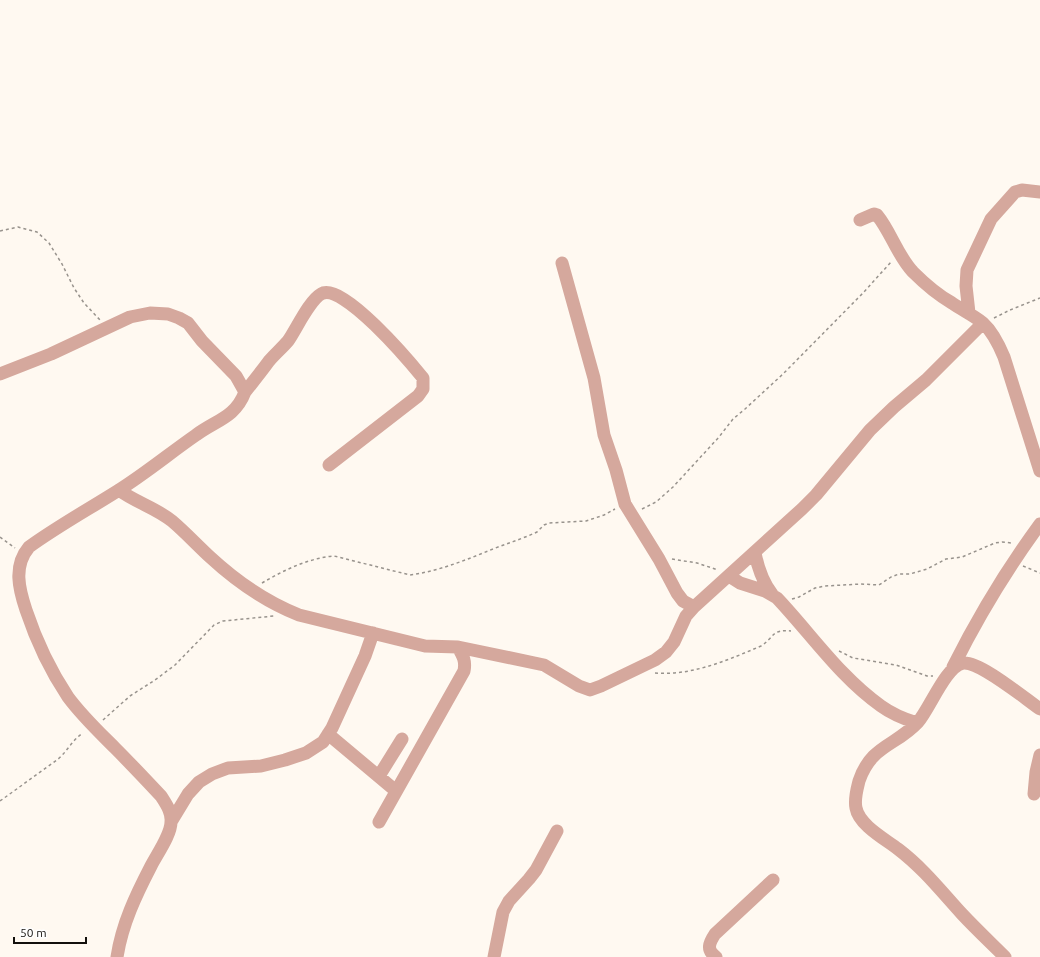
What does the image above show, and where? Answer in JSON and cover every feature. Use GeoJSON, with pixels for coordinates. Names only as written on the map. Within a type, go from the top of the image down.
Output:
{"type":"FeatureCollection","features":[{"type":"Feature","properties":{"kind":"street"},"geometry":{"type":"LineString","coordinates":[[969,313],[966,286],[967,270],[991,219],[1015,192],[1022,190],[1040,192]]}},
{"type":"Feature","properties":{"kind":"street"},"geometry":{"type":"LineString","coordinates":[[860,220],[874,214],[877,215],[899,253],[913,272],[951,303],[983,323],[998,343],[1004,357],[1040,471]]}},
{"type":"Feature","properties":{"kind":"street"},"geometry":{"type":"LineString","coordinates":[[562,263],[594,378],[604,435],[616,470],[625,504],[659,558],[677,593],[683,601],[694,606]]}},
{"type":"Feature","properties":{"kind":"street"},"geometry":{"type":"LineString","coordinates":[[171,822],[169,809],[161,796],[94,727],[69,697],[52,672],[31,627],[20,594],[19,576],[20,563],[23,554],[36,542],[151,469],[202,430],[235,410],[242,401],[245,392],[287,341],[311,304],[322,293],[330,292],[341,296],[376,325],[423,378],[423,389],[418,396],[329,465]]}},
{"type":"Feature","properties":{"kind":"street"},"geometry":{"type":"LineString","coordinates":[[0,374],[58,351],[130,317],[150,313],[168,314],[188,323],[202,341],[236,376],[245,392]]}},
{"type":"Feature","properties":{"kind":"street"},"geometry":{"type":"LineString","coordinates":[[119,490],[136,502],[172,521],[211,558],[252,590],[280,608],[425,646],[458,647],[544,665],[580,686],[590,690],[655,660],[666,652],[674,642],[686,616],[694,606],[789,522],[816,495],[870,430],[926,380],[983,323]]}},
{"type":"Feature","properties":{"kind":"street"},"geometry":{"type":"LineString","coordinates":[[1005,957],[962,914],[920,866],[877,834],[861,820],[856,808],[856,791],[863,771],[871,758],[917,723],[927,709],[972,630],[1014,562],[1040,524]]}},
{"type":"Feature","properties":{"kind":"street"},"geometry":{"type":"LineString","coordinates":[[755,552],[762,580],[774,596],[835,664],[871,699],[882,707],[900,717],[917,723]]}},
{"type":"Feature","properties":{"kind":"street"},"geometry":{"type":"LineString","coordinates":[[729,576],[740,583],[774,596]]}},
{"type":"Feature","properties":{"kind":"street"},"geometry":{"type":"LineString","coordinates":[[117,957],[124,924],[135,897],[167,834],[171,822],[188,794],[199,782],[212,774],[228,768],[261,766],[306,753],[323,742],[332,728],[351,688],[373,633]]}},
{"type":"Feature","properties":{"kind":"street"},"geometry":{"type":"LineString","coordinates":[[379,822],[464,671],[466,664],[458,647]]}},
{"type":"Feature","properties":{"kind":"street"},"geometry":{"type":"LineString","coordinates":[[949,672],[962,663],[972,664],[984,670],[1040,709]]}},
{"type":"Feature","properties":{"kind":"street"},"geometry":{"type":"LineString","coordinates":[[328,734],[396,791]]}},
{"type":"Feature","properties":{"kind":"street"},"geometry":{"type":"LineString","coordinates":[[379,776],[402,739]]}},
{"type":"Feature","properties":{"kind":"street"},"geometry":{"type":"LineString","coordinates":[[1034,794],[1036,772],[1040,755]]}},
{"type":"Feature","properties":{"kind":"street"},"geometry":{"type":"LineString","coordinates":[[494,957],[503,912],[509,901],[530,879],[557,832]]}},
{"type":"Feature","properties":{"kind":"street"},"geometry":{"type":"LineString","coordinates":[[716,957],[711,953],[709,947],[710,941],[715,934],[773,880]]}},
{"type":"Feature","properties":{"kind":"path"},"geometry":{"type":"LineString","coordinates":[[0,231],[18,227],[37,232],[49,243],[84,304],[108,328]]}},
{"type":"Feature","properties":{"kind":"path"},"geometry":{"type":"LineString","coordinates":[[252,590],[275,576],[322,557],[334,556],[410,574],[420,573],[475,558],[536,532],[549,523],[586,521],[604,515],[625,504],[631,508],[639,510],[645,508],[656,502],[673,487],[719,437],[733,419],[746,409],[783,374],[863,293],[899,253]]}},
{"type":"Feature","properties":{"kind":"path"},"geometry":{"type":"LineString","coordinates":[[983,323],[1040,298]]}},
{"type":"Feature","properties":{"kind":"path"},"geometry":{"type":"LineString","coordinates":[[0,537],[23,554]]}},
{"type":"Feature","properties":{"kind":"path"},"geometry":{"type":"LineString","coordinates":[[774,596],[794,599],[815,588],[825,586],[861,584],[879,585],[899,574],[918,572],[946,559],[962,557],[1002,542],[1010,542],[1023,548]]}},
{"type":"Feature","properties":{"kind":"path"},"geometry":{"type":"LineString","coordinates":[[659,558],[697,563],[729,576]]}},
{"type":"Feature","properties":{"kind":"path"},"geometry":{"type":"LineString","coordinates":[[1014,562],[1040,573]]}},
{"type":"Feature","properties":{"kind":"path"},"geometry":{"type":"LineString","coordinates":[[0,801],[57,760],[78,737],[94,727],[130,696],[155,680],[174,665],[214,625],[223,621],[268,617],[291,612]]}},
{"type":"Feature","properties":{"kind":"path"},"geometry":{"type":"LineString","coordinates":[[654,673],[665,674],[704,667],[761,646],[767,642],[775,632],[780,630],[808,633]]}},
{"type":"Feature","properties":{"kind":"path"},"geometry":{"type":"LineString","coordinates":[[836,649],[853,658],[884,662],[927,676],[949,672]]}}]}
